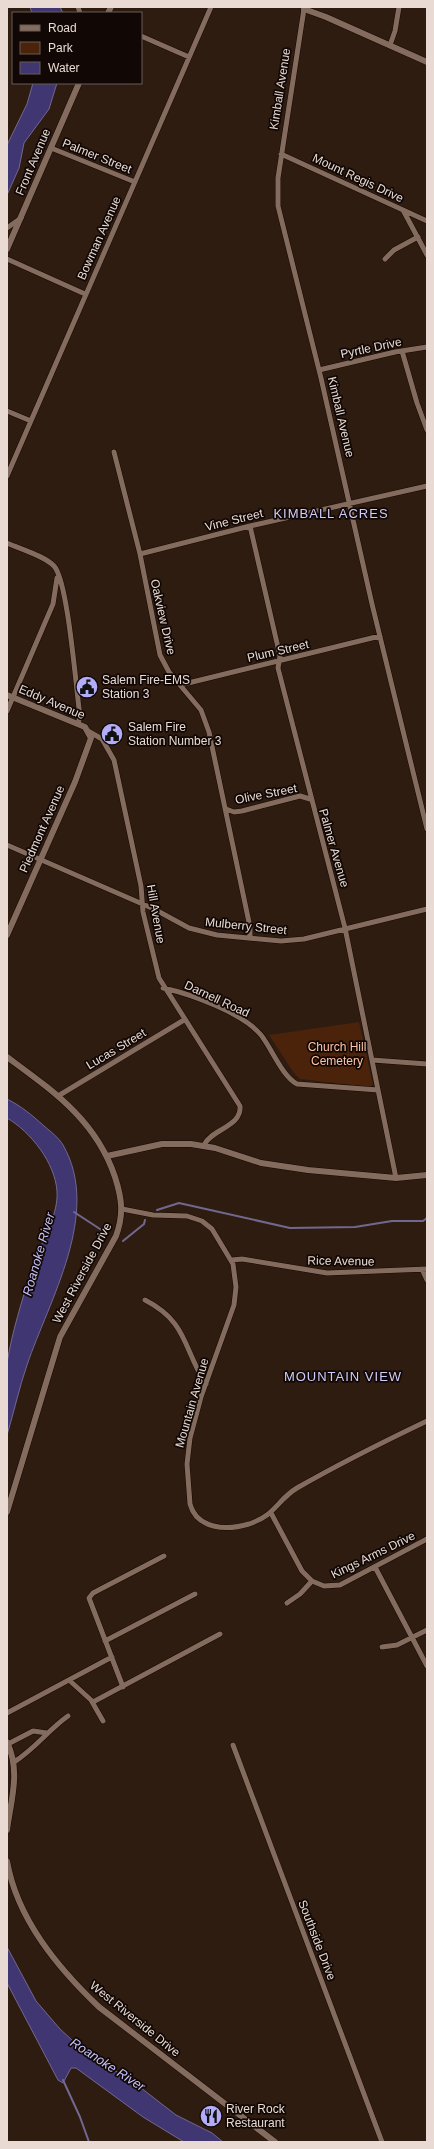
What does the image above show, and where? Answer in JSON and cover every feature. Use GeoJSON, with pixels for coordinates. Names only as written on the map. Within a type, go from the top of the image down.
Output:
{"type":"FeatureCollection","features":[{"type":"Feature","properties":{"kind":"street","name":"Bowman Avenue"},"geometry":{"type":"LineString","coordinates":[[7,476],[211,7]]}},
{"type":"Feature","properties":{"kind":"street"},"geometry":{"type":"LineString","coordinates":[[390,45],[395,31],[399,7]]}},
{"type":"Feature","properties":{"kind":"street"},"geometry":{"type":"LineString","coordinates":[[304,8],[427,62]]}},
{"type":"Feature","properties":{"kind":"street","name":"Kimball Avenue"},"geometry":{"type":"LineString","coordinates":[[304,8],[281,154],[277,194],[280,218],[319,370],[380,636],[427,829]]}},
{"type":"Feature","properties":{"kind":"street"},"geometry":{"type":"LineString","coordinates":[[142,36],[189,57]]}},
{"type":"Feature","properties":{"kind":"street","name":"Front Avenue"},"geometry":{"type":"LineString","coordinates":[[7,249],[79,84]]}},
{"type":"Feature","properties":{"kind":"street","name":"Palmer Street"},"geometry":{"type":"LineString","coordinates":[[51,148],[135,182]]}},
{"type":"Feature","properties":{"kind":"street","name":"Mount Regis Drive"},"geometry":{"type":"LineString","coordinates":[[281,154],[427,221]]}},
{"type":"Feature","properties":{"kind":"street"},"geometry":{"type":"LineString","coordinates":[[402,210],[427,255]]}},
{"type":"Feature","properties":{"kind":"street"},"geometry":{"type":"LineString","coordinates":[[7,228],[22,217]]}},
{"type":"Feature","properties":{"kind":"street"},"geometry":{"type":"LineString","coordinates":[[385,259],[394,250],[418,238]]}},
{"type":"Feature","properties":{"kind":"street"},"geometry":{"type":"LineString","coordinates":[[7,259],[85,294]]}},
{"type":"Feature","properties":{"kind":"street","name":"Pyrtle Drive"},"geometry":{"type":"LineString","coordinates":[[319,370],[402,351],[427,348]]}},
{"type":"Feature","properties":{"kind":"street"},"geometry":{"type":"LineString","coordinates":[[402,351],[417,403],[427,430]]}},
{"type":"Feature","properties":{"kind":"street"},"geometry":{"type":"LineString","coordinates":[[7,411],[31,421]]}},
{"type":"Feature","properties":{"kind":"street","name":"Oakview Drive"},"geometry":{"type":"LineString","coordinates":[[114,452],[140,554],[160,655],[169,672],[205,717],[226,809],[250,927],[250,938]]}},
{"type":"Feature","properties":{"kind":"street","name":"Vine Street"},"geometry":{"type":"LineString","coordinates":[[140,554],[350,502],[427,486]]}},
{"type":"Feature","properties":{"kind":"street","name":"Palmer Avenue"},"geometry":{"type":"LineString","coordinates":[[250,526],[277,642],[279,661],[278,668],[310,799],[345,928],[396,1178]]}},
{"type":"Feature","properties":{"kind":"street"},"geometry":{"type":"LineString","coordinates":[[7,543],[52,564],[57,571],[71,639],[80,716],[78,724]]}},
{"type":"Feature","properties":{"kind":"street"},"geometry":{"type":"LineString","coordinates":[[7,711],[10,696],[53,604],[57,571]]}},
{"type":"Feature","properties":{"kind":"street","name":"Plum Street"},"geometry":{"type":"LineString","coordinates":[[180,685],[380,636]]}},
{"type":"Feature","properties":{"kind":"street","name":"Eddy Avenue"},"geometry":{"type":"LineString","coordinates":[[10,696],[78,724],[88,730]]}},
{"type":"Feature","properties":{"kind":"street","name":"Piedmont Avenue"},"geometry":{"type":"LineString","coordinates":[[7,935],[91,743],[88,730]]}},
{"type":"Feature","properties":{"kind":"street","name":"Hill Avenue"},"geometry":{"type":"LineString","coordinates":[[88,730],[102,739],[114,760],[141,886],[142,904],[157,972],[163,988],[240,1106],[239,1116],[209,1138],[204,1145]]}},
{"type":"Feature","properties":{"kind":"street","name":"Olive Street"},"geometry":{"type":"LineString","coordinates":[[226,809],[234,812],[242,811],[300,796],[310,799]]}},
{"type":"Feature","properties":{"kind":"street","name":"Mulberry Street"},"geometry":{"type":"LineString","coordinates":[[7,845],[142,904],[176,922],[203,932],[250,938],[292,940],[427,909]]}},
{"type":"Feature","properties":{"kind":"street","name":"Darnell Road"},"geometry":{"type":"LineString","coordinates":[[163,988],[189,994],[250,1025],[261,1035],[290,1079],[297,1084],[378,1090]]}},
{"type":"Feature","properties":{"kind":"street","name":"Lucas Street"},"geometry":{"type":"LineString","coordinates":[[58,1096],[184,1020]]}},
{"type":"Feature","properties":{"kind":"street","name":"West Riverside Drive"},"geometry":{"type":"LineString","coordinates":[[7,1057],[58,1096],[93,1133],[107,1156],[119,1189],[122,1209],[121,1222],[116,1236],[67,1322],[54,1353],[7,1512]]}},
{"type":"Feature","properties":{"kind":"street"},"geometry":{"type":"LineString","coordinates":[[372,1060],[427,1064]]}},
{"type":"Feature","properties":{"kind":"street"},"geometry":{"type":"LineString","coordinates":[[107,1156],[162,1144],[191,1144],[204,1145],[271,1165],[308,1170],[396,1178],[427,1175]]}},
{"type":"Feature","properties":{"kind":"street","name":"Mountain Avenue"},"geometry":{"type":"LineString","coordinates":[[122,1209],[153,1215],[181,1215],[195,1218],[212,1229],[232,1260],[235,1274],[234,1301],[206,1384],[188,1451],[187,1464],[192,1512],[200,1521],[205,1524],[224,1527],[246,1524],[271,1513],[295,1489],[427,1421]]}},
{"type":"Feature","properties":{"kind":"street","name":"Rice Avenue"},"geometry":{"type":"LineString","coordinates":[[232,1260],[242,1259],[327,1273],[424,1269]]}},
{"type":"Feature","properties":{"kind":"street"},"geometry":{"type":"LineString","coordinates":[[424,1269],[427,1280]]}},
{"type":"Feature","properties":{"kind":"street"},"geometry":{"type":"LineString","coordinates":[[146,1300],[165,1312],[175,1322],[206,1384]]}},
{"type":"Feature","properties":{"kind":"street"},"geometry":{"type":"LineString","coordinates":[[271,1513],[302,1571],[312,1581],[300,1594],[287,1603]]}},
{"type":"Feature","properties":{"kind":"street","name":"Kings Arms Drive"},"geometry":{"type":"LineString","coordinates":[[312,1581],[324,1586],[336,1586],[427,1539]]}},
{"type":"Feature","properties":{"kind":"street"},"geometry":{"type":"LineString","coordinates":[[123,1687],[89,1598],[90,1596],[164,1556]]}},
{"type":"Feature","properties":{"kind":"street"},"geometry":{"type":"LineString","coordinates":[[375,1567],[427,1666]]}},
{"type":"Feature","properties":{"kind":"street"},"geometry":{"type":"LineString","coordinates":[[105,1641],[195,1594]]}},
{"type":"Feature","properties":{"kind":"street"},"geometry":{"type":"LineString","coordinates":[[382,1647],[394,1646],[427,1630]]}},
{"type":"Feature","properties":{"kind":"street"},"geometry":{"type":"LineString","coordinates":[[93,1702],[220,1634]]}},
{"type":"Feature","properties":{"kind":"street"},"geometry":{"type":"LineString","coordinates":[[7,1713],[112,1658]]}},
{"type":"Feature","properties":{"kind":"street"},"geometry":{"type":"LineString","coordinates":[[69,1680],[93,1702],[103,1720]]}},
{"type":"Feature","properties":{"kind":"street"},"geometry":{"type":"LineString","coordinates":[[14,1762],[35,1747],[47,1733],[68,1716]]}},
{"type":"Feature","properties":{"kind":"street"},"geometry":{"type":"LineString","coordinates":[[7,1830],[15,1779],[14,1762],[7,1743],[33,1731],[47,1733]]}},
{"type":"Feature","properties":{"kind":"street","name":"Southside Drive"},"geometry":{"type":"LineString","coordinates":[[234,1745],[382,2142]]}},
{"type":"Feature","properties":{"kind":"street","name":"West Riverside Drive"},"geometry":{"type":"LineString","coordinates":[[7,1861],[17,1896],[32,1927],[48,1950],[83,1992],[105,2012],[275,2142]]}},
{"type":"Feature","properties":{"kind":"green space","name":"Church Hill Cemetery"},"geometry":{"type":"Polygon","coordinates":[[[359,1022],[373,1085],[370,1087],[300,1079],[294,1073],[269,1035],[359,1022]]]}},
{"type":"Feature","properties":{"kind":"water"},"geometry":{"type":"Polygon","coordinates":[[[30,7],[60,7],[62,12],[32,12],[30,7]]]}},
{"type":"Feature","properties":{"kind":"water"},"geometry":{"type":"Polygon","coordinates":[[[33,84],[57,84],[49,109],[24,143],[19,168],[7,195],[7,145],[27,104],[33,84]]]}},
{"type":"Feature","properties":{"kind":"water","name":"Roanoke River"},"geometry":{"type":"Polygon","coordinates":[[[7,1099],[31,1114],[61,1142],[74,1171],[77,1199],[75,1227],[68,1256],[21,1382],[7,1435],[6,1380],[9,1351],[31,1271],[55,1211],[57,1191],[52,1170],[47,1159],[25,1131],[7,1118],[7,1099]]]}},
{"type":"Feature","properties":{"kind":"water"},"geometry":{"type":"Polygon","coordinates":[[[7,1947],[36,2001],[60,2029],[86,2053],[132,2081],[176,2115],[212,2133],[223,2142],[184,2142],[143,2117],[76,2068],[71,2068],[63,2083],[58,2080],[7,1983],[7,1947]]]}},
{"type":"Feature","properties":{"kind":"waterway"},"geometry":{"type":"LineString","coordinates":[[157,1210],[179,1203],[290,1228],[355,1227],[392,1221],[423,1221],[427,1218]]}},
{"type":"Feature","properties":{"kind":"waterway"},"geometry":{"type":"LineString","coordinates":[[74,1212],[103,1231]]}},
{"type":"Feature","properties":{"kind":"waterway"},"geometry":{"type":"LineString","coordinates":[[123,1241],[144,1224],[145,1220]]}},
{"type":"Feature","properties":{"kind":"waterway"},"geometry":{"type":"LineString","coordinates":[[63,2080],[80,2117],[89,2142]]}},
{"type":"Feature","properties":{"kind":"place","name":"Salem Fire-EMS Station 3"},"geometry":{"type":"Point","coordinates":[87,687]}},
{"type":"Feature","properties":{"kind":"place","name":"Salem Fire Station Number 3"},"geometry":{"type":"Point","coordinates":[112,734]}},
{"type":"Feature","properties":{"kind":"place","name":"River Rock Restaurant"},"geometry":{"type":"Point","coordinates":[211,2116]}},
{"type":"Feature","properties":{"kind":"district","name":"KIMBALL ACRES"},"geometry":{"type":"Point","coordinates":[331,513]}},
{"type":"Feature","properties":{"kind":"district","name":"MOUNTAIN VIEW"},"geometry":{"type":"Point","coordinates":[343,1376]}}]}
